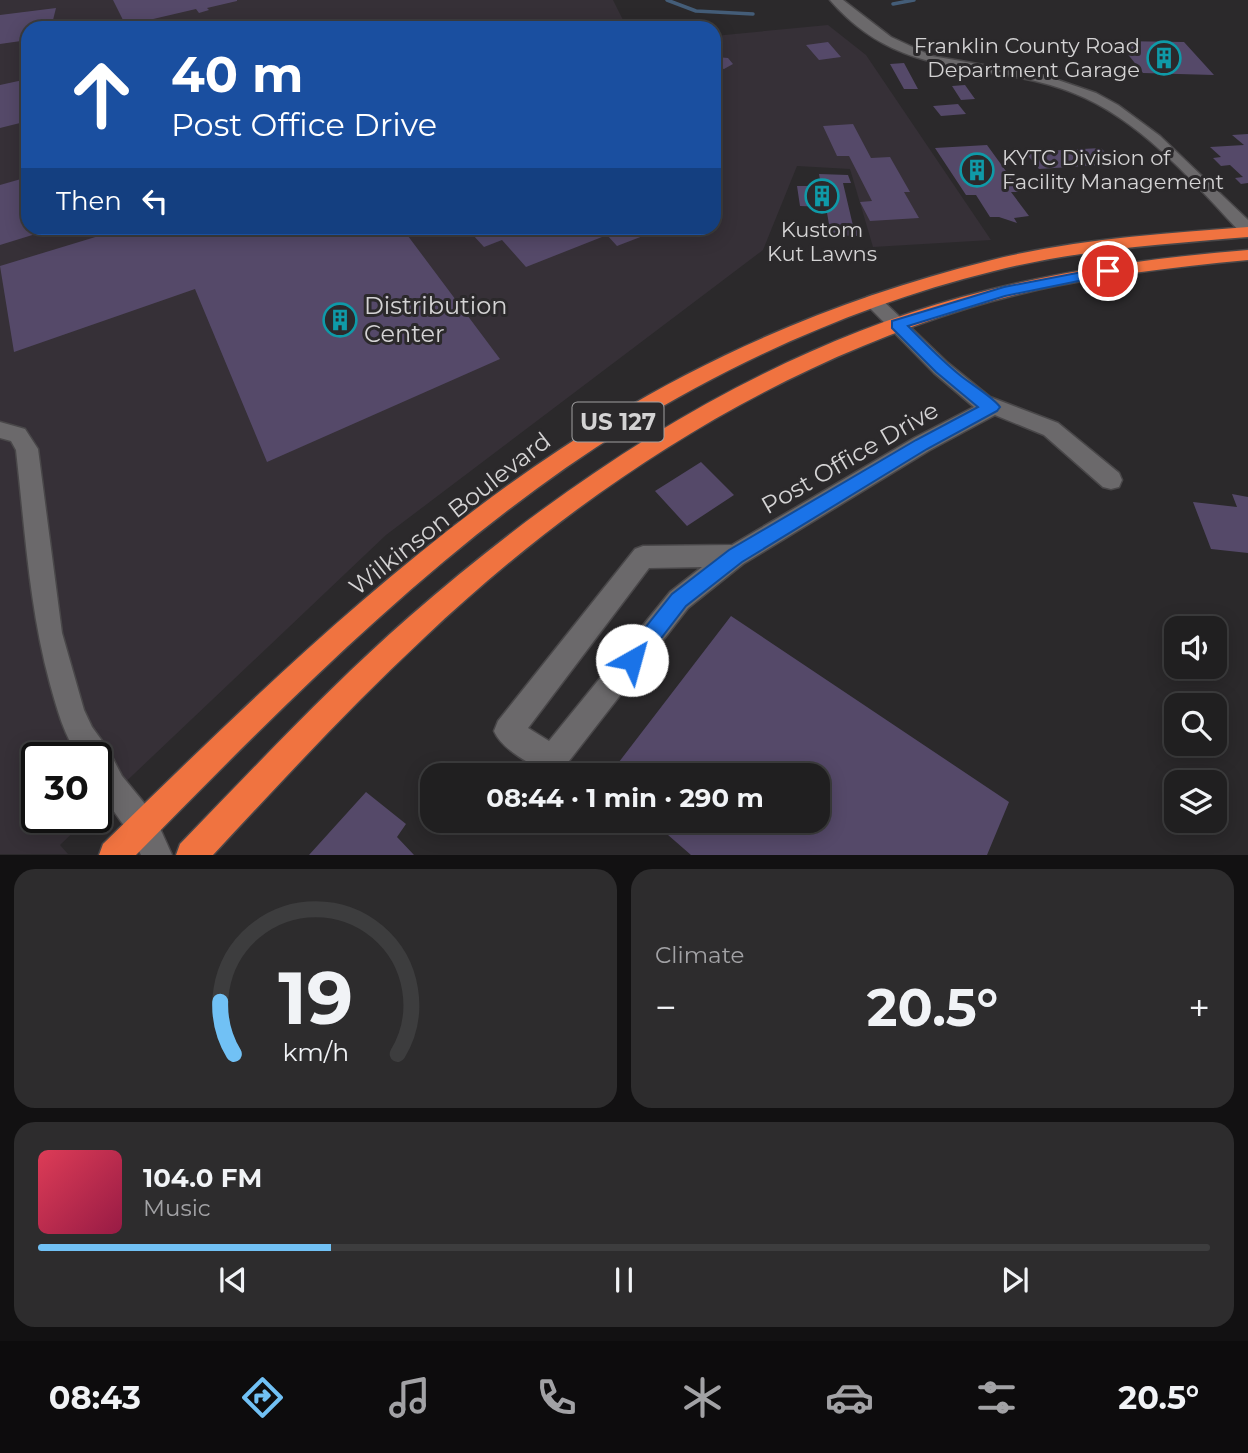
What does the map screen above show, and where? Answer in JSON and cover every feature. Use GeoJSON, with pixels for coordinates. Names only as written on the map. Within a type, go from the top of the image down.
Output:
{"type":"FeatureCollection","features":[{"type":"Feature","properties":{"kind":"highway","name":"Wilkinson Boulevard"},"geometry":{"type":"LineString","coordinates":[[114,855],[267,702],[358,618],[457,535],[522,486],[619,422],[714,368],[785,335],[873,301],[944,279],[1041,256],[1141,241],[1248,231]]}},
{"type":"Feature","properties":{"kind":"highway","name":"US 127"},"geometry":{"type":"LineString","coordinates":[[191,855],[370,672],[462,587],[552,514],[639,453],[722,403],[803,363],[897,324],[963,303],[1045,283],[1140,266],[1248,255]]}},
{"type":"Feature","properties":{"kind":"street"},"geometry":{"type":"LineString","coordinates":[[836,0],[880,37],[906,51],[943,62],[1047,80],[1090,95],[1132,120],[1151,136],[1248,231]]}},
{"type":"Feature","properties":{"kind":"street"},"geometry":{"type":"LineString","coordinates":[[873,301],[941,368],[983,403],[1024,416],[1051,429],[1111,480]]}},
{"type":"Feature","properties":{"kind":"street","name":"Post Office Drive"},"geometry":{"type":"LineString","coordinates":[[735,556],[643,557],[508,730],[552,760],[679,600],[735,556],[922,444],[992,407]]}},
{"type":"Feature","properties":{"kind":"street"},"geometry":{"type":"LineString","coordinates":[[0,430],[18,435],[27,449],[49,633],[82,737],[98,759],[112,786],[143,826],[157,855]]}},
{"type":"Feature","properties":{"kind":"shaded area"},"geometry":{"type":"Polygon","coordinates":[[[0,0],[613,0],[624,21],[21,21],[21,235],[721,235],[721,35],[828,25],[866,55],[991,240],[873,247],[850,169],[797,166],[763,250],[386,535],[112,795],[112,742],[21,742],[21,833],[72,833],[60,845],[68,854],[0,854],[0,0]]]}},
{"type":"Feature","properties":{"kind":"building"},"geometry":{"type":"Polygon","coordinates":[[[113,0],[237,0],[207,8],[209,10],[199,13],[196,9],[145,21],[124,21],[113,0]]]}},
{"type":"Feature","properties":{"kind":"building"},"geometry":{"type":"Polygon","coordinates":[[[56,8],[53,21],[21,21],[21,41],[0,44],[0,15],[56,8]]]}},
{"type":"Feature","properties":{"kind":"building","name":"Franklin County Road Department Garage"},"geometry":{"type":"Polygon","coordinates":[[[1117,41],[1184,42],[1214,75],[1143,73],[1117,41]]]}},
{"type":"Feature","properties":{"kind":"building"},"geometry":{"type":"Polygon","coordinates":[[[828,42],[841,57],[819,60],[806,45],[828,42]]]}},
{"type":"Feature","properties":{"kind":"building"},"geometry":{"type":"Polygon","coordinates":[[[721,57],[728,58],[733,64],[721,68],[721,57]]]}},
{"type":"Feature","properties":{"kind":"building"},"geometry":{"type":"Polygon","coordinates":[[[904,63],[918,89],[904,89],[890,64],[904,63]]]}},
{"type":"Feature","properties":{"kind":"building"},"geometry":{"type":"Polygon","coordinates":[[[21,80],[21,123],[0,128],[0,85],[21,80]]]}},
{"type":"Feature","properties":{"kind":"building"},"geometry":{"type":"Polygon","coordinates":[[[965,85],[975,99],[961,100],[952,86],[965,85]]]}},
{"type":"Feature","properties":{"kind":"building"},"geometry":{"type":"Polygon","coordinates":[[[958,104],[966,114],[941,116],[933,106],[958,104]]]}},
{"type":"Feature","properties":{"kind":"building"},"geometry":{"type":"Polygon","coordinates":[[[853,124],[871,158],[890,157],[910,192],[904,192],[919,218],[870,221],[860,202],[872,201],[849,156],[837,156],[823,126],[853,124]]]}},
{"type":"Feature","properties":{"kind":"building"},"geometry":{"type":"Polygon","coordinates":[[[1248,134],[1248,183],[1241,184],[1235,178],[1243,177],[1230,165],[1221,166],[1213,158],[1221,157],[1210,147],[1244,145],[1232,135],[1248,134]]]}},
{"type":"Feature","properties":{"kind":"building","name":"KYTC Division of Facility Management"},"geometry":{"type":"Polygon","coordinates":[[[987,145],[1021,192],[1011,192],[1029,216],[1014,218],[1017,223],[990,217],[976,195],[966,195],[935,148],[987,145]]]}},
{"type":"Feature","properties":{"kind":"building"},"geometry":{"type":"Polygon","coordinates":[[[1101,148],[1116,164],[1039,169],[1025,152],[1101,148]]]}},
{"type":"Feature","properties":{"kind":"building","name":"Kustom Kut Lawns"},"geometry":{"type":"Polygon","coordinates":[[[819,174],[848,175],[851,183],[843,183],[854,230],[857,230],[858,236],[828,235],[827,230],[830,230],[826,207],[800,206],[797,186],[821,186],[819,174]]]}},
{"type":"Feature","properties":{"kind":"building"},"geometry":{"type":"Polygon","coordinates":[[[21,179],[21,235],[32,235],[0,245],[0,185],[21,179]]]}},
{"type":"Feature","properties":{"kind":"building","name":"Distribution Center"},"geometry":{"type":"Polygon","coordinates":[[[102,235],[407,235],[500,359],[267,462],[195,289],[14,352],[0,266],[102,235]]]}},
{"type":"Feature","properties":{"kind":"building"},"geometry":{"type":"Polygon","coordinates":[[[473,235],[607,235],[526,267],[502,240],[484,247],[473,235]]]}},
{"type":"Feature","properties":{"kind":"building"},"geometry":{"type":"Polygon","coordinates":[[[607,235],[643,236],[617,246],[607,235]]]}},
{"type":"Feature","properties":{"kind":"building"},"geometry":{"type":"Polygon","coordinates":[[[701,462],[734,495],[687,526],[655,491],[701,462]]]}},
{"type":"Feature","properties":{"kind":"building"},"geometry":{"type":"Polygon","coordinates":[[[1232,494],[1248,497],[1248,553],[1211,549],[1193,502],[1237,507],[1232,494]]]}},
{"type":"Feature","properties":{"kind":"building"},"geometry":{"type":"Polygon","coordinates":[[[731,616],[1009,802],[987,855],[691,855],[666,833],[830,833],[830,763],[618,763],[731,616]]]}},
{"type":"Feature","properties":{"kind":"building"},"geometry":{"type":"Polygon","coordinates":[[[366,792],[406,824],[397,837],[414,855],[309,855],[366,792]]]}},
{"type":"Feature","properties":{"kind":"waterway"},"geometry":{"type":"LineString","coordinates":[[667,0],[696,11],[753,14]]}},
{"type":"Feature","properties":{"kind":"waterway"},"geometry":{"type":"LineString","coordinates":[[893,4],[914,0]]}},
{"type":"Feature","properties":{"kind":"place","name":"Franklin County Road Department Garage"},"geometry":{"type":"Point","coordinates":[1164,58]}},
{"type":"Feature","properties":{"kind":"place","name":"KYTC Division of Facility Management"},"geometry":{"type":"Point","coordinates":[977,170]}},
{"type":"Feature","properties":{"kind":"place","name":"Kustom Kut Lawns"},"geometry":{"type":"Point","coordinates":[822,196]}},
{"type":"Feature","properties":{"kind":"place","name":"Distribution Center"},"geometry":{"type":"Point","coordinates":[340,320]}},
{"type":"Feature","properties":{"kind":"route"},"geometry":{"type":"LineString","coordinates":[[632,660],[679,600],[735,556],[922,444],[992,407],[983,403],[941,368],[897,324],[1004,292],[1108,271]]}}]}
